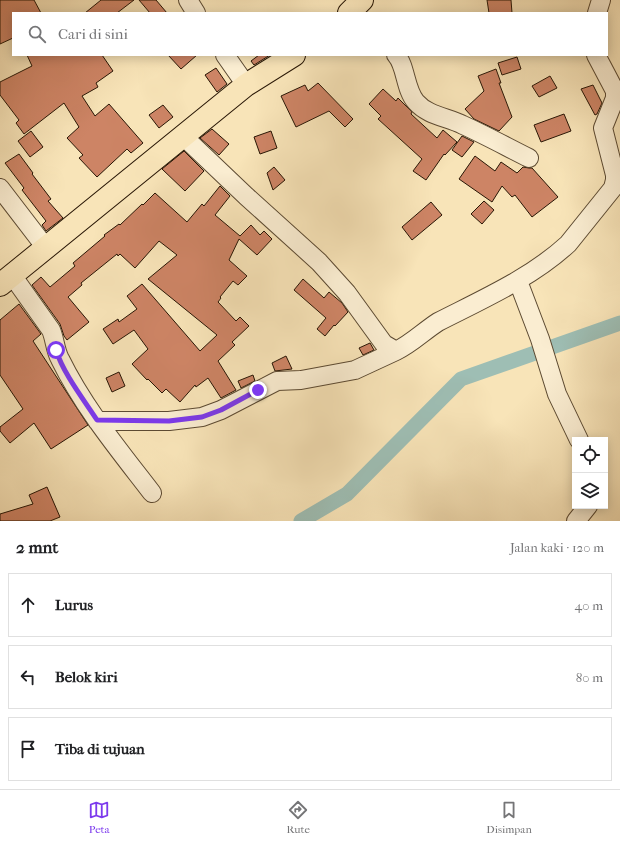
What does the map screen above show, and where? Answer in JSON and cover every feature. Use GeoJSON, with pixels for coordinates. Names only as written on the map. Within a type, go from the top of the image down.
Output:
{"type":"FeatureCollection","features":[{"type":"Feature","properties":{"kind":"main road"},"geometry":{"type":"LineString","coordinates":[[351,12],[362,0]]}},
{"type":"Feature","properties":{"kind":"main road"},"geometry":{"type":"LineString","coordinates":[[6,280],[246,86],[292,56]]}},
{"type":"Feature","properties":{"kind":"street"},"geometry":{"type":"LineString","coordinates":[[188,0],[195,12]]}},
{"type":"Feature","properties":{"kind":"street"},"geometry":{"type":"LineString","coordinates":[[597,12],[600,0]]}},
{"type":"Feature","properties":{"kind":"street"},"geometry":{"type":"LineString","coordinates":[[226,56],[246,86]]}},
{"type":"Feature","properties":{"kind":"street"},"geometry":{"type":"LineString","coordinates":[[397,56],[413,98],[421,107],[428,112],[462,124],[529,158]]}},
{"type":"Feature","properties":{"kind":"street"},"geometry":{"type":"LineString","coordinates":[[97,420],[169,421],[202,417],[221,410],[277,381],[302,380],[354,370],[403,348],[438,322],[518,281],[568,244],[615,184],[615,175],[603,128],[615,98],[615,91],[597,56]]}},
{"type":"Feature","properties":{"kind":"street"},"geometry":{"type":"LineString","coordinates":[[183,136],[319,262],[347,293],[384,344],[396,351]]}},
{"type":"Feature","properties":{"kind":"street"},"geometry":{"type":"LineString","coordinates":[[0,188],[46,248]]}},
{"type":"Feature","properties":{"kind":"street"},"geometry":{"type":"LineString","coordinates":[[6,280],[51,330],[60,359],[75,387],[97,420],[152,493]]}},
{"type":"Feature","properties":{"kind":"street"},"geometry":{"type":"LineString","coordinates":[[518,281],[540,339],[557,394],[578,437]]}},
{"type":"Feature","properties":{"kind":"street"},"geometry":{"type":"LineString","coordinates":[[576,521],[586,509]]}},
{"type":"Feature","properties":{"kind":"building"},"geometry":{"type":"Polygon","coordinates":[[[0,0],[34,0],[40,12],[12,12],[12,38],[0,44],[0,0]]]}},
{"type":"Feature","properties":{"kind":"building"},"geometry":{"type":"Polygon","coordinates":[[[101,0],[134,0],[118,12],[86,12],[101,0]]]}},
{"type":"Feature","properties":{"kind":"building"},"geometry":{"type":"Polygon","coordinates":[[[139,0],[156,0],[166,12],[149,12],[139,0]]]}},
{"type":"Feature","properties":{"kind":"building"},"geometry":{"type":"Polygon","coordinates":[[[487,0],[511,0],[512,12],[489,12],[487,0]]]}},
{"type":"Feature","properties":{"kind":"building"},"geometry":{"type":"Polygon","coordinates":[[[27,56],[103,56],[113,71],[96,83],[98,87],[82,96],[95,116],[109,104],[143,143],[131,153],[127,149],[97,177],[79,158],[83,155],[67,138],[79,127],[64,103],[24,134],[16,123],[19,120],[0,95],[0,82],[32,66],[27,56]]]}},
{"type":"Feature","properties":{"kind":"building"},"geometry":{"type":"Polygon","coordinates":[[[169,56],[196,56],[181,69],[169,56]]]}},
{"type":"Feature","properties":{"kind":"building"},"geometry":{"type":"Polygon","coordinates":[[[258,56],[268,56],[254,65],[251,61],[258,56]]]}},
{"type":"Feature","properties":{"kind":"building"},"geometry":{"type":"Polygon","coordinates":[[[517,57],[521,69],[502,75],[498,63],[517,57]]]}},
{"type":"Feature","properties":{"kind":"building"},"geometry":{"type":"Polygon","coordinates":[[[216,68],[227,84],[217,92],[205,75],[216,68]]]}},
{"type":"Feature","properties":{"kind":"building"},"geometry":{"type":"Polygon","coordinates":[[[496,69],[501,83],[499,83],[512,117],[499,131],[474,119],[465,109],[484,91],[478,76],[496,69]]]}},
{"type":"Feature","properties":{"kind":"building"},"geometry":{"type":"Polygon","coordinates":[[[550,76],[557,88],[539,97],[532,86],[550,76]]]}},
{"type":"Feature","properties":{"kind":"building"},"geometry":{"type":"Polygon","coordinates":[[[318,83],[353,119],[345,127],[329,111],[296,127],[281,96],[305,85],[308,91],[318,83]]]}},
{"type":"Feature","properties":{"kind":"building"},"geometry":{"type":"Polygon","coordinates":[[[593,85],[602,103],[597,114],[595,115],[581,89],[593,85]]]}},
{"type":"Feature","properties":{"kind":"building"},"geometry":{"type":"Polygon","coordinates":[[[383,89],[396,101],[398,98],[412,112],[411,114],[437,138],[443,130],[457,142],[445,155],[444,154],[426,180],[413,171],[422,159],[378,119],[381,116],[369,104],[383,89]]]}},
{"type":"Feature","properties":{"kind":"building"},"geometry":{"type":"Polygon","coordinates":[[[163,105],[173,117],[159,128],[149,115],[163,105]]]}},
{"type":"Feature","properties":{"kind":"building"},"geometry":{"type":"Polygon","coordinates":[[[564,114],[571,131],[541,142],[534,125],[564,114]]]}},
{"type":"Feature","properties":{"kind":"building"},"geometry":{"type":"Polygon","coordinates":[[[212,129],[229,144],[219,155],[200,138],[212,129]]]}},
{"type":"Feature","properties":{"kind":"building"},"geometry":{"type":"Polygon","coordinates":[[[31,131],[43,147],[30,157],[18,141],[31,131]]]}},
{"type":"Feature","properties":{"kind":"building"},"geometry":{"type":"Polygon","coordinates":[[[271,131],[277,148],[260,154],[254,137],[271,131]]]}},
{"type":"Feature","properties":{"kind":"building"},"geometry":{"type":"Polygon","coordinates":[[[462,136],[474,142],[462,157],[452,150],[462,136]]]}},
{"type":"Feature","properties":{"kind":"building"},"geometry":{"type":"Polygon","coordinates":[[[184,151],[204,171],[185,191],[162,169],[184,151]]]}},
{"type":"Feature","properties":{"kind":"building"},"geometry":{"type":"Polygon","coordinates":[[[19,154],[51,199],[48,201],[63,218],[46,231],[42,225],[46,221],[22,190],[24,188],[5,163],[19,154]]]}},
{"type":"Feature","properties":{"kind":"building"},"geometry":{"type":"Polygon","coordinates":[[[475,156],[495,171],[501,162],[517,173],[523,167],[532,168],[558,197],[532,217],[515,195],[512,197],[502,186],[492,202],[459,179],[475,156]]]}},
{"type":"Feature","properties":{"kind":"building"},"geometry":{"type":"Polygon","coordinates":[[[274,167],[285,180],[273,190],[267,173],[274,167]]]}},
{"type":"Feature","properties":{"kind":"building"},"geometry":{"type":"Polygon","coordinates":[[[220,186],[230,196],[215,215],[240,236],[251,225],[260,235],[264,231],[272,239],[257,255],[239,239],[229,260],[247,276],[238,285],[233,281],[220,297],[221,298],[218,302],[236,321],[240,317],[249,326],[232,342],[235,345],[218,361],[236,390],[221,398],[208,378],[196,387],[195,385],[180,402],[166,389],[162,393],[132,364],[148,349],[134,330],[113,344],[103,329],[118,319],[119,322],[137,309],[127,296],[142,284],[200,351],[217,335],[148,279],[177,255],[159,241],[135,268],[120,254],[118,256],[117,254],[81,283],[82,285],[68,297],[89,322],[67,340],[60,324],[32,285],[41,277],[50,287],[75,266],[73,263],[105,236],[104,235],[119,224],[120,225],[155,193],[187,222],[202,204],[204,206],[220,186]]]}},
{"type":"Feature","properties":{"kind":"building"},"geometry":{"type":"Polygon","coordinates":[[[484,201],[494,210],[482,224],[471,214],[484,201]]]}},
{"type":"Feature","properties":{"kind":"building"},"geometry":{"type":"Polygon","coordinates":[[[431,202],[442,215],[412,240],[402,227],[431,202]]]}},
{"type":"Feature","properties":{"kind":"building"},"geometry":{"type":"Polygon","coordinates":[[[303,279],[324,298],[329,292],[342,303],[348,312],[325,336],[317,329],[326,318],[294,290],[303,279]]]}},
{"type":"Feature","properties":{"kind":"building"},"geometry":{"type":"Polygon","coordinates":[[[19,304],[41,334],[33,341],[88,425],[51,449],[34,423],[10,443],[0,431],[0,427],[23,409],[0,375],[0,320],[19,304]]]}},
{"type":"Feature","properties":{"kind":"building"},"geometry":{"type":"Polygon","coordinates":[[[370,343],[374,350],[363,355],[359,348],[370,343]]]}},
{"type":"Feature","properties":{"kind":"building"},"geometry":{"type":"Polygon","coordinates":[[[286,356],[292,369],[275,371],[272,363],[286,356]]]}},
{"type":"Feature","properties":{"kind":"building"},"geometry":{"type":"Polygon","coordinates":[[[119,372],[125,386],[112,392],[106,378],[119,372]]]}},
{"type":"Feature","properties":{"kind":"building"},"geometry":{"type":"Polygon","coordinates":[[[253,375],[255,381],[241,388],[238,381],[253,375]]]}},
{"type":"Feature","properties":{"kind":"building"},"geometry":{"type":"Polygon","coordinates":[[[47,487],[60,517],[50,521],[0,521],[0,514],[33,504],[29,495],[47,487]]]}},
{"type":"Feature","properties":{"kind":"waterway"},"geometry":{"type":"LineString","coordinates":[[301,521],[347,494],[461,379],[620,323]]}},
{"type":"Feature","properties":{"kind":"route"},"geometry":{"type":"LineString","coordinates":[[56,350],[75,387],[97,420],[169,421],[202,417],[221,410],[258,390]]}}]}
